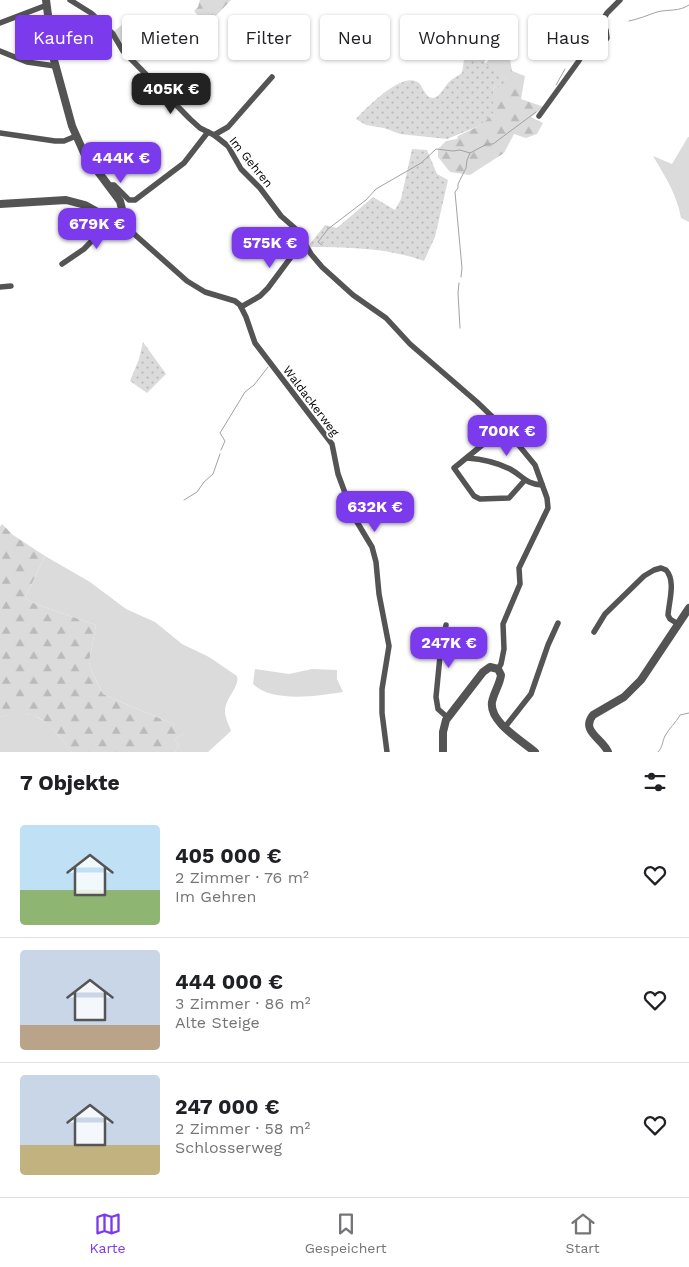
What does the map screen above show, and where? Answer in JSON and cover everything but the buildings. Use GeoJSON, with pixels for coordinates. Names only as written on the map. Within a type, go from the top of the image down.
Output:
{"type":"FeatureCollection","features":[{"type":"Feature","properties":{"kind":"street","name":"Im Gehren"},"geometry":{"type":"LineString","coordinates":[[70,0],[98,19],[108,29],[121,49],[190,119],[229,147],[241,169],[260,188],[280,214],[294,227],[324,270],[353,295],[386,318],[410,344],[477,402],[503,428],[535,465],[548,500],[548,510],[518,568],[520,584],[503,624],[504,649],[498,669]]}},
{"type":"Feature","properties":{"kind":"street"},"geometry":{"type":"LineString","coordinates":[[606,15],[620,0]]}},
{"type":"Feature","properties":{"kind":"street"},"geometry":{"type":"LineString","coordinates":[[0,23],[48,2],[55,66],[76,136],[88,158],[121,204],[121,211],[84,248],[62,264]]}},
{"type":"Feature","properties":{"kind":"street"},"geometry":{"type":"LineString","coordinates":[[0,51],[25,62],[55,66]]}},
{"type":"Feature","properties":{"kind":"street"},"geometry":{"type":"LineString","coordinates":[[540,116],[578,60]]}},
{"type":"Feature","properties":{"kind":"street"},"geometry":{"type":"LineString","coordinates":[[214,135],[228,127],[272,77]]}},
{"type":"Feature","properties":{"kind":"street"},"geometry":{"type":"LineString","coordinates":[[108,185],[114,185],[130,200],[134,200],[184,163],[208,132]]}},
{"type":"Feature","properties":{"kind":"street"},"geometry":{"type":"LineString","coordinates":[[0,133],[57,142],[76,136]]}},
{"type":"Feature","properties":{"kind":"street"},"geometry":{"type":"LineString","coordinates":[[0,204],[66,200],[85,205],[106,217],[115,217],[187,281],[205,292],[235,301],[241,307],[260,296],[268,288],[303,241]]}},
{"type":"Feature","properties":{"kind":"street"},"geometry":{"type":"LineString","coordinates":[[0,287],[11,286]]}},
{"type":"Feature","properties":{"kind":"street","name":"Waldackerweg"},"geometry":{"type":"LineString","coordinates":[[241,307],[255,343],[332,444],[338,474],[354,516],[374,554],[378,594],[389,646],[382,690],[382,713],[387,752]]}},
{"type":"Feature","properties":{"kind":"street"},"geometry":{"type":"LineString","coordinates":[[503,428],[454,468],[478,499],[509,498],[525,480]]}},
{"type":"Feature","properties":{"kind":"street"},"geometry":{"type":"LineString","coordinates":[[468,458],[502,466],[512,470],[525,480],[542,485]]}},
{"type":"Feature","properties":{"kind":"street"},"geometry":{"type":"LineString","coordinates":[[594,632],[607,611],[644,576],[659,568],[666,570],[670,575],[671,588],[668,615],[670,619],[678,624]]}},
{"type":"Feature","properties":{"kind":"street"},"geometry":{"type":"LineString","coordinates":[[608,752],[604,743],[590,730],[588,725],[590,718],[624,697],[638,684],[648,672],[689,608]]}},
{"type":"Feature","properties":{"kind":"street"},"geometry":{"type":"LineString","coordinates":[[505,727],[532,691],[558,623]]}},
{"type":"Feature","properties":{"kind":"street"},"geometry":{"type":"LineString","coordinates":[[446,625],[440,656],[436,699],[439,711],[447,717]]}},
{"type":"Feature","properties":{"kind":"street"},"geometry":{"type":"LineString","coordinates":[[444,752],[443,732],[447,717],[485,669],[490,667],[498,669],[501,678],[493,697],[492,710],[497,720],[535,752]]}},
{"type":"Feature","properties":{"kind":"green space"},"geometry":{"type":"Polygon","coordinates":[[[200,0],[231,0],[217,15],[198,15],[194,11],[198,7],[200,0]]]}},
{"type":"Feature","properties":{"kind":"green space"},"geometry":{"type":"Polygon","coordinates":[[[122,25],[122,43],[114,31],[122,25]]]}},
{"type":"Feature","properties":{"kind":"green space"},"geometry":{"type":"Polygon","coordinates":[[[464,60],[486,60],[484,62],[507,80],[502,90],[495,85],[493,91],[493,114],[479,126],[447,139],[400,134],[384,128],[366,125],[356,119],[386,91],[405,81],[413,80],[420,84],[427,95],[433,98],[438,96],[452,79],[462,73],[464,60]]]}},
{"type":"Feature","properties":{"kind":"green space"},"geometry":{"type":"Polygon","coordinates":[[[488,60],[510,60],[512,71],[525,76],[521,99],[544,107],[531,117],[543,123],[537,134],[526,138],[514,134],[504,153],[470,175],[450,172],[438,157],[438,149],[446,141],[457,139],[458,136],[479,126],[493,114],[493,91],[495,85],[507,80],[485,64],[488,60]]]}},
{"type":"Feature","properties":{"kind":"green space"},"geometry":{"type":"Polygon","coordinates":[[[688,137],[689,222],[681,218],[674,194],[653,156],[672,164],[688,137]]]}},
{"type":"Feature","properties":{"kind":"green space"},"geometry":{"type":"Polygon","coordinates":[[[412,149],[427,150],[437,174],[448,180],[435,237],[424,261],[382,251],[311,247],[309,245],[325,225],[337,228],[373,197],[395,210],[401,199],[412,149]]]}},
{"type":"Feature","properties":{"kind":"green space"},"geometry":{"type":"Polygon","coordinates":[[[143,342],[166,374],[147,393],[130,381],[139,359],[143,342]]]}},
{"type":"Feature","properties":{"kind":"green space"},"geometry":{"type":"Polygon","coordinates":[[[2,524],[13,535],[45,556],[25,598],[33,603],[96,625],[89,662],[103,694],[186,728],[185,733],[174,739],[179,746],[174,752],[72,752],[49,726],[34,716],[14,714],[0,717],[0,527],[2,524]]]}},
{"type":"Feature","properties":{"kind":"green space"},"geometry":{"type":"Polygon","coordinates":[[[45,556],[90,582],[126,609],[155,622],[182,644],[209,657],[237,676],[236,684],[227,702],[225,711],[231,731],[208,752],[174,752],[179,746],[174,739],[185,733],[181,725],[175,725],[103,694],[89,662],[96,625],[33,603],[25,598],[45,556]]]}},
{"type":"Feature","properties":{"kind":"green space"},"geometry":{"type":"Polygon","coordinates":[[[255,669],[289,674],[312,669],[337,670],[337,679],[343,692],[296,697],[272,694],[261,690],[253,684],[255,669]]]}},
{"type":"Feature","properties":{"kind":"green space"},"geometry":{"type":"Polygon","coordinates":[[[16,713],[33,715],[49,724],[72,752],[0,752],[0,717],[16,713]]]}},
{"type":"Feature","properties":{"kind":"waterway"},"geometry":{"type":"LineString","coordinates":[[629,21],[657,12],[681,9],[689,5]]}},
{"type":"Feature","properties":{"kind":"waterway"},"geometry":{"type":"LineString","coordinates":[[556,85],[565,69]]}},
{"type":"Feature","properties":{"kind":"waterway"},"geometry":{"type":"LineString","coordinates":[[322,245],[318,242],[328,229],[366,200],[376,189],[421,163],[436,149],[460,150],[470,153],[487,144],[493,144],[536,112]]}},
{"type":"Feature","properties":{"kind":"waterway"},"geometry":{"type":"LineString","coordinates":[[461,277],[462,268],[455,192],[466,168],[470,153]]}},
{"type":"Feature","properties":{"kind":"waterway"},"geometry":{"type":"LineString","coordinates":[[459,283],[460,328]]}},
{"type":"Feature","properties":{"kind":"waterway"},"geometry":{"type":"LineString","coordinates":[[221,450],[225,441],[220,433],[245,392],[254,385],[268,367]]}},
{"type":"Feature","properties":{"kind":"waterway"},"geometry":{"type":"LineString","coordinates":[[184,500],[197,492],[213,474],[220,454]]}},
{"type":"Feature","properties":{"kind":"waterway"},"geometry":{"type":"LineString","coordinates":[[658,752],[664,738],[680,715],[689,713]]}}]}
